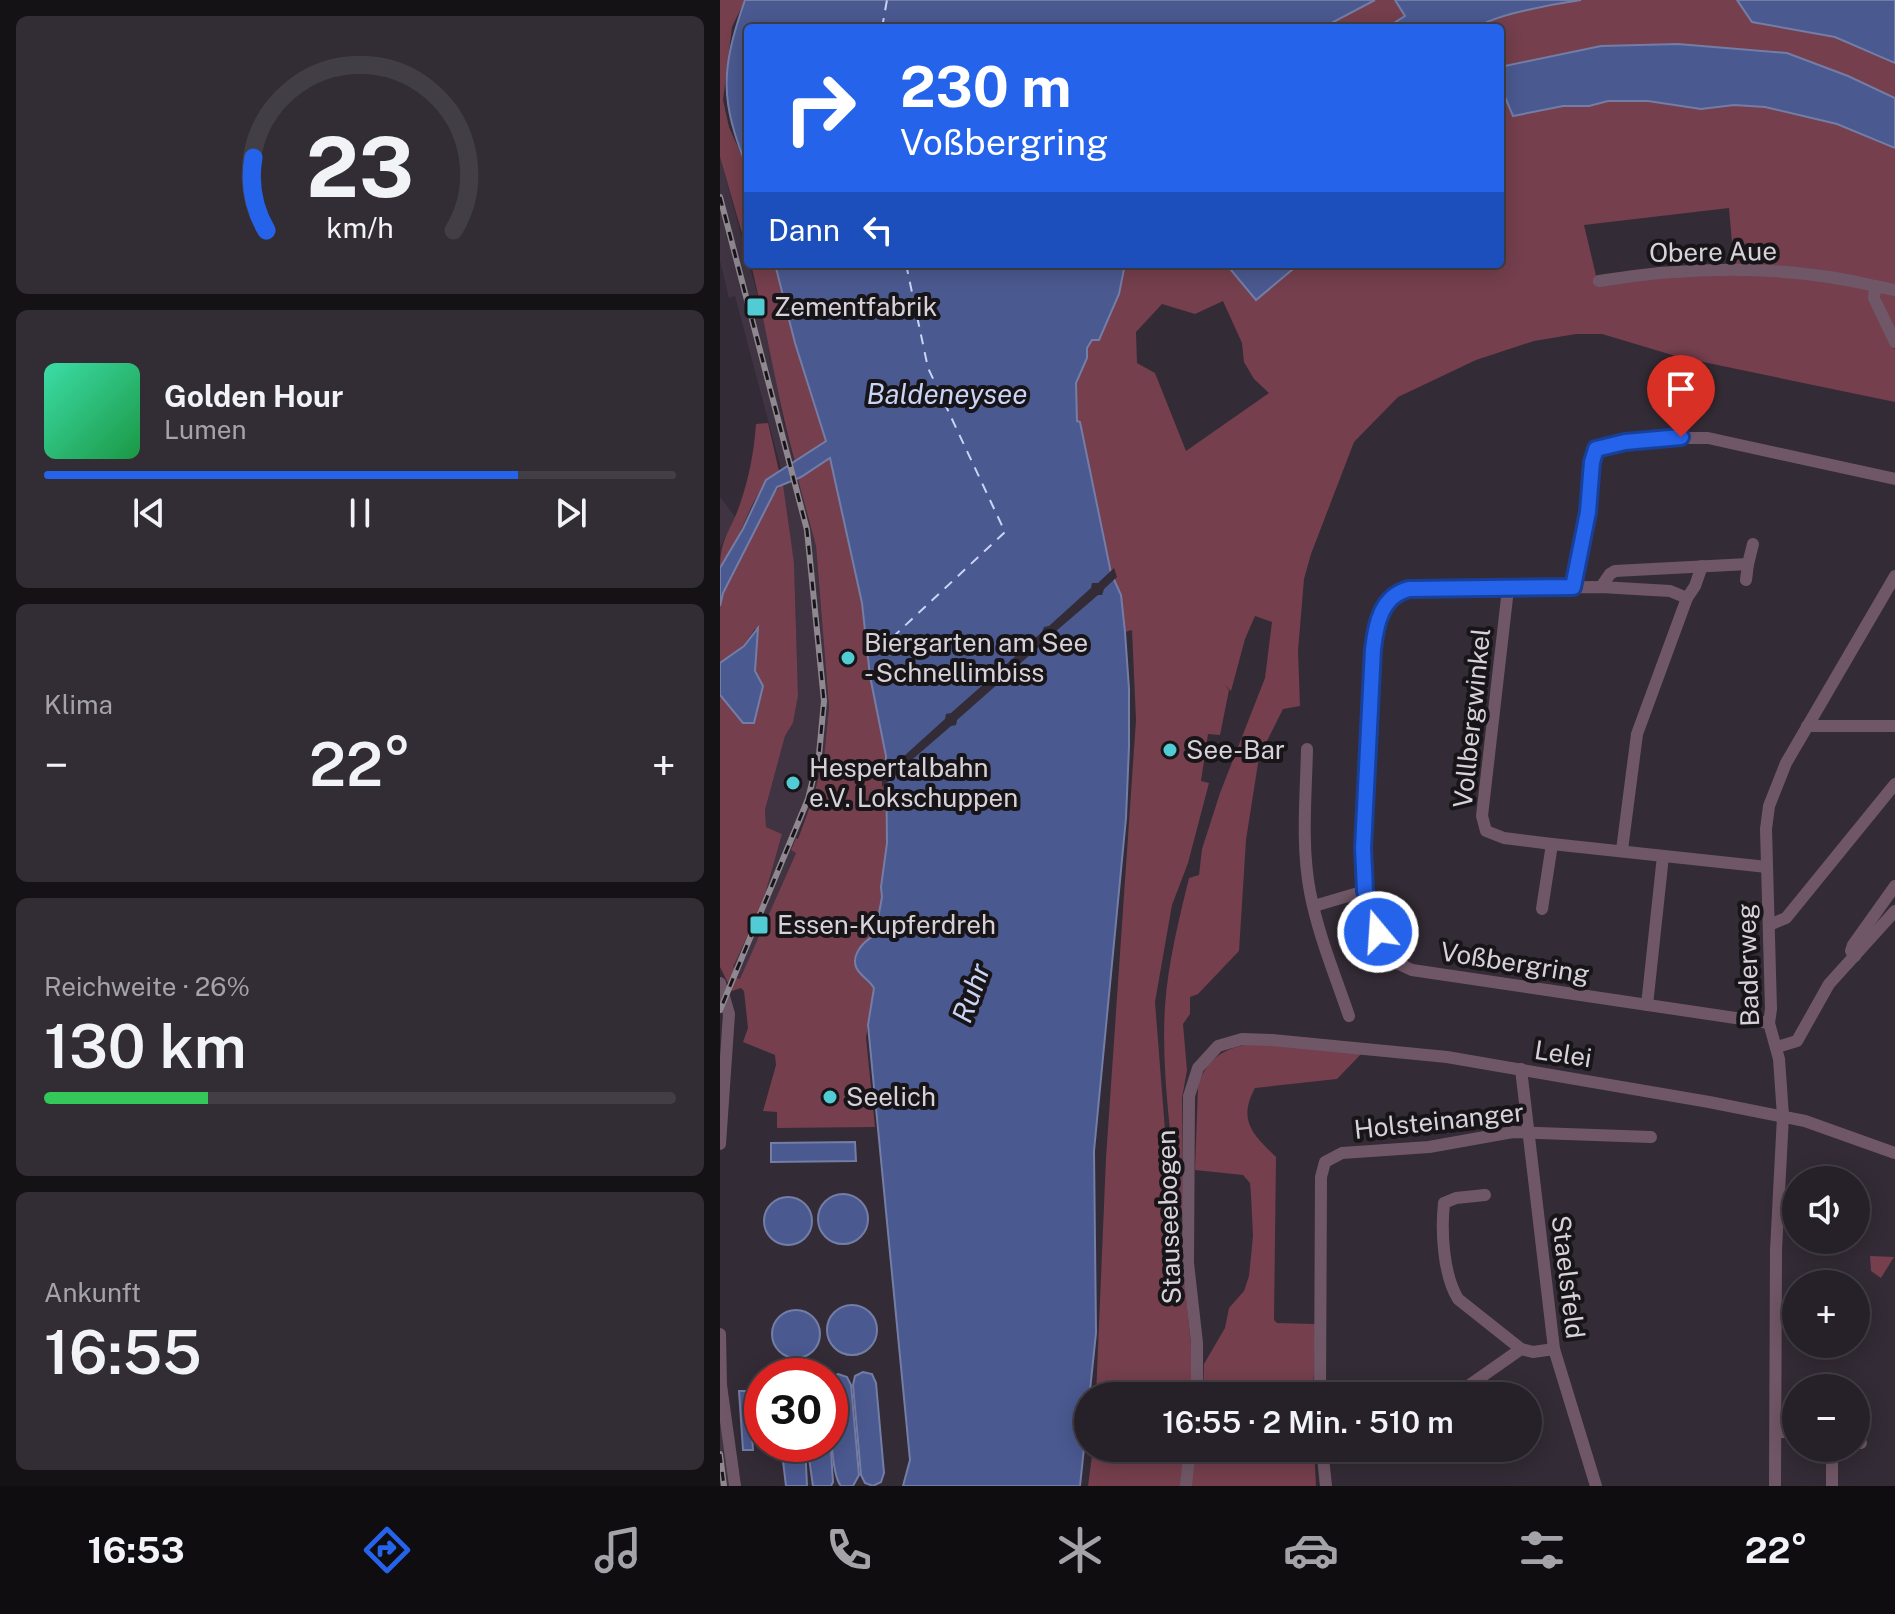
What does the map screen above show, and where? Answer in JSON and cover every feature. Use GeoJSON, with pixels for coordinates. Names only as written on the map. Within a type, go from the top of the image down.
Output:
{"type":"FeatureCollection","features":[{"type":"Feature","properties":{"kind":"street","name":"Obere Aue"},"geometry":{"type":"LineString","coordinates":[[1599,281],[1735,268],[1798,273],[1895,290]]}},
{"type":"Feature","properties":{"kind":"street"},"geometry":{"type":"LineString","coordinates":[[1875,286],[1874,298],[1895,342]]}},
{"type":"Feature","properties":{"kind":"street"},"geometry":{"type":"LineString","coordinates":[[1573,587],[1588,512],[1592,462],[1596,449],[1600,447],[1655,438],[1708,438],[1895,479]]}},
{"type":"Feature","properties":{"kind":"street"},"geometry":{"type":"LineString","coordinates":[[1746,580],[1753,544]]}},
{"type":"Feature","properties":{"kind":"street"},"geometry":{"type":"LineString","coordinates":[[1601,587],[1615,571],[1748,564]]}},
{"type":"Feature","properties":{"kind":"street"},"geometry":{"type":"LineString","coordinates":[[1622,850],[1637,734],[1687,598],[1702,566]]}},
{"type":"Feature","properties":{"kind":"street","name":"Baderweg"},"geometry":{"type":"LineString","coordinates":[[1775,1486],[1776,1250],[1783,1116],[1777,1047],[1769,1023],[1769,806],[1776,782],[1895,576]]}},
{"type":"Feature","properties":{"kind":"street","name":"Voßbergring"},"geometry":{"type":"LineString","coordinates":[[1687,598],[1670,591],[1601,587],[1409,589],[1396,593],[1383,609],[1373,649],[1363,848],[1365,891],[1382,942],[1404,967],[1769,1023]]}},
{"type":"Feature","properties":{"kind":"street","name":"Vollbergwinkel"},"geometry":{"type":"LineString","coordinates":[[1508,589],[1483,825],[1492,835],[1767,867]]}},
{"type":"Feature","properties":{"kind":"street"},"geometry":{"type":"LineString","coordinates":[[1807,726],[1895,726]]}},
{"type":"Feature","properties":{"kind":"street"},"geometry":{"type":"LineString","coordinates":[[1307,749],[1304,845],[1314,906],[1349,1016]]}},
{"type":"Feature","properties":{"kind":"street"},"geometry":{"type":"LineString","coordinates":[[1769,925],[1786,918],[1895,784]]}},
{"type":"Feature","properties":{"kind":"street"},"geometry":{"type":"LineString","coordinates":[[1542,909],[1552,844]]}},
{"type":"Feature","properties":{"kind":"street"},"geometry":{"type":"LineString","coordinates":[[1647,1005],[1663,856]]}},
{"type":"Feature","properties":{"kind":"street"},"geometry":{"type":"LineString","coordinates":[[1855,956],[1851,951],[1853,945],[1895,886]]}},
{"type":"Feature","properties":{"kind":"street"},"geometry":{"type":"LineString","coordinates":[[1314,906],[1365,891]]}},
{"type":"Feature","properties":{"kind":"street"},"geometry":{"type":"LineString","coordinates":[[1777,1047],[1797,1041],[1829,984],[1895,911]]}},
{"type":"Feature","properties":{"kind":"street"},"geometry":{"type":"LineString","coordinates":[[720,1144],[729,1014],[722,988]]}},
{"type":"Feature","properties":{"kind":"street","name":"Lelei"},"geometry":{"type":"LineString","coordinates":[[1218,1046],[1242,1039],[1272,1040],[1447,1057],[1783,1116],[1895,1153]]}},
{"type":"Feature","properties":{"kind":"street","name":"Stauseebogen"},"geometry":{"type":"LineString","coordinates":[[1197,1382],[1198,1355],[1188,1263],[1189,1096],[1198,1068],[1218,1046]]}},
{"type":"Feature","properties":{"kind":"street","name":"Staelsfeld"},"geometry":{"type":"LineString","coordinates":[[1521,1069],[1557,1366],[1596,1486]]}},
{"type":"Feature","properties":{"kind":"street","name":"Holsteinanger"},"geometry":{"type":"LineString","coordinates":[[1320,1382],[1321,1177],[1325,1162],[1342,1153],[1429,1147],[1528,1132],[1651,1137]]}},
{"type":"Feature","properties":{"kind":"street"},"geometry":{"type":"LineString","coordinates":[[1485,1195],[1449,1199],[1444,1203],[1446,1267],[1458,1299],[1521,1349],[1539,1352],[1554,1349]]}},
{"type":"Feature","properties":{"kind":"street"},"geometry":{"type":"LineString","coordinates":[[720,1334],[721,1385],[735,1486]]}},
{"type":"Feature","properties":{"kind":"street"},"geometry":{"type":"LineString","coordinates":[[1474,1382],[1521,1349]]}},
{"type":"Feature","properties":{"kind":"street"},"geometry":{"type":"LineString","coordinates":[[1776,1432],[1782,1432]]}},
{"type":"Feature","properties":{"kind":"street"},"geometry":{"type":"LineString","coordinates":[[1186,1486],[1189,1462]]}},
{"type":"Feature","properties":{"kind":"street"},"geometry":{"type":"LineString","coordinates":[[1323,1462],[1326,1486]]}},
{"type":"Feature","properties":{"kind":"street"},"geometry":{"type":"LineString","coordinates":[[1832,1462],[1832,1486]]}},
{"type":"Feature","properties":{"kind":"shaded area"},"geometry":{"type":"Polygon","coordinates":[[[720,0],[745,0],[732,27],[723,100],[729,127],[744,161],[744,240],[720,157],[720,0]]]}},
{"type":"Feature","properties":{"kind":"shaded area"},"geometry":{"type":"Polygon","coordinates":[[[1148,0],[1895,0],[1895,98],[1848,76],[1601,46],[1504,66],[1504,24],[1138,24],[1148,0]]]}},
{"type":"Feature","properties":{"kind":"shaded area"},"geometry":{"type":"Polygon","coordinates":[[[1504,94],[1514,116],[1608,101],[1648,101],[1701,109],[1734,105],[1765,107],[1837,124],[1895,148],[1895,288],[1734,266],[1729,208],[1584,225],[1598,284],[1735,269],[1874,288],[1877,313],[1895,350],[1895,402],[1679,357],[1602,334],[1576,334],[1534,341],[1476,360],[1398,397],[1354,442],[1304,579],[1298,651],[1300,706],[1283,709],[1259,757],[1246,840],[1239,951],[1198,994],[1190,997],[1190,1014],[1183,1024],[1187,1070],[1182,1098],[1183,1213],[1180,1213],[1177,1197],[1165,1078],[1166,990],[1189,878],[1199,875],[1202,849],[1220,793],[1265,678],[1272,622],[1255,616],[1245,639],[1231,691],[1224,684],[1229,690],[1220,735],[1208,734],[1201,781],[1209,783],[1188,863],[1172,905],[1155,1002],[1172,1220],[1179,1230],[1192,1382],[1097,1382],[1106,1158],[1136,720],[1132,630],[1125,632],[1121,595],[1111,573],[1080,423],[1077,421],[1076,383],[1087,358],[1087,348],[1119,294],[1124,268],[1229,268],[1256,300],[1294,268],[1504,268],[1504,94]],[[1223,301],[1195,314],[1162,304],[1136,332],[1137,363],[1155,373],[1186,451],[1269,393],[1254,379],[1244,362],[1242,343],[1223,301]]]}},
{"type":"Feature","properties":{"kind":"shaded area"},"geometry":{"type":"Polygon","coordinates":[[[720,157],[744,245],[744,268],[750,268],[769,337],[783,420],[816,546],[829,707],[824,758],[813,798],[791,850],[796,852],[740,980],[733,967],[762,905],[782,834],[766,827],[765,810],[785,736],[793,723],[798,696],[794,563],[781,486],[785,484],[735,296],[729,298],[720,261],[720,157]]]}},
{"type":"Feature","properties":{"kind":"shaded area"},"geometry":{"type":"Polygon","coordinates":[[[752,268],[776,268],[795,343],[826,441],[795,462],[752,268]]]}},
{"type":"Feature","properties":{"kind":"shaded area"},"geometry":{"type":"Polygon","coordinates":[[[1877,288],[1895,291],[1895,338],[1877,288]]]}},
{"type":"Feature","properties":{"kind":"shaded area"},"geometry":{"type":"Polygon","coordinates":[[[768,423],[779,471],[760,491],[720,568],[724,542],[748,475],[756,424],[768,423]]]}},
{"type":"Feature","properties":{"kind":"shaded area"},"geometry":{"type":"Polygon","coordinates":[[[830,458],[862,603],[870,676],[886,756],[887,843],[881,887],[883,897],[875,935],[865,941],[859,973],[874,988],[866,1038],[875,1127],[777,1128],[777,1112],[763,1111],[776,1065],[775,1055],[743,1042],[748,1028],[744,991],[741,988],[732,991],[720,967],[720,695],[743,723],[763,687],[755,671],[758,629],[744,645],[720,663],[720,606],[723,593],[760,516],[783,485],[794,563],[798,696],[793,723],[785,736],[765,810],[766,827],[782,834],[762,905],[733,967],[739,971],[737,978],[740,979],[796,853],[791,850],[813,798],[824,758],[829,707],[816,546],[798,479],[830,458]]]}},
{"type":"Feature","properties":{"kind":"shaded area"},"geometry":{"type":"Polygon","coordinates":[[[720,497],[736,518],[720,547],[720,497]]]}},
{"type":"Feature","properties":{"kind":"shaded area"},"geometry":{"type":"Polygon","coordinates":[[[1250,1044],[1364,1051],[1337,1079],[1255,1088],[1248,1110],[1250,1127],[1276,1157],[1274,1320],[1277,1323],[1316,1324],[1314,1382],[1203,1382],[1204,1364],[1225,1328],[1229,1308],[1244,1291],[1249,1276],[1253,1236],[1250,1183],[1243,1175],[1195,1170],[1198,1088],[1210,1063],[1231,1049],[1250,1044]]]}},
{"type":"Feature","properties":{"kind":"shaded area"},"geometry":{"type":"Polygon","coordinates":[[[1870,1256],[1894,1257],[1881,1278],[1871,1271],[1870,1256]]]}},
{"type":"Feature","properties":{"kind":"shaded area"},"geometry":{"type":"Polygon","coordinates":[[[720,1416],[729,1486],[720,1486],[720,1416]]]}},
{"type":"Feature","properties":{"kind":"shaded area"},"geometry":{"type":"Polygon","coordinates":[[[1091,1462],[1184,1462],[1181,1486],[1088,1486],[1091,1462]]]}},
{"type":"Feature","properties":{"kind":"shaded area"},"geometry":{"type":"Polygon","coordinates":[[[1194,1462],[1315,1462],[1316,1486],[1191,1486],[1194,1462]]]}},
{"type":"Feature","properties":{"kind":"water"},"geometry":{"type":"Polygon","coordinates":[[[745,0],[1375,0],[1330,24],[744,24],[744,159],[732,124],[727,86],[737,25],[745,0]]]}},
{"type":"Feature","properties":{"kind":"water"},"geometry":{"type":"Polygon","coordinates":[[[1395,0],[1581,0],[1510,14],[1484,24],[1392,24],[1405,16],[1395,0]]]}},
{"type":"Feature","properties":{"kind":"water"},"geometry":{"type":"Polygon","coordinates":[[[1737,0],[1895,0],[1895,63],[1835,37],[1752,22],[1737,0]]]}},
{"type":"Feature","properties":{"kind":"water"},"geometry":{"type":"Polygon","coordinates":[[[1678,44],[1787,53],[1895,98],[1895,148],[1837,124],[1765,107],[1734,105],[1701,109],[1648,101],[1608,101],[1513,116],[1504,95],[1504,66],[1601,46],[1678,44]]]}},
{"type":"Feature","properties":{"kind":"water","name":"Baldeneysee"},"geometry":{"type":"Polygon","coordinates":[[[776,268],[1124,268],[1119,294],[1099,340],[1092,340],[1087,348],[1087,358],[1076,383],[1077,421],[1080,422],[1111,573],[1121,595],[1129,689],[1126,818],[1094,1151],[1096,1333],[1091,1382],[1074,1382],[1074,1462],[1083,1462],[1080,1486],[903,1486],[910,1460],[868,1025],[874,988],[856,968],[855,962],[861,946],[875,935],[882,897],[887,843],[886,756],[870,676],[862,603],[830,458],[801,477],[777,487],[723,593],[720,606],[720,568],[766,480],[826,441],[795,343],[776,268]]]}},
{"type":"Feature","properties":{"kind":"water"},"geometry":{"type":"Polygon","coordinates":[[[1229,268],[1294,268],[1256,300],[1229,268]]]}},
{"type":"Feature","properties":{"kind":"water"},"geometry":{"type":"Polygon","coordinates":[[[758,628],[755,671],[763,686],[754,723],[743,723],[720,695],[720,663],[744,646],[758,628]]]}},
{"type":"Feature","properties":{"kind":"water"},"geometry":{"type":"Polygon","coordinates":[[[855,1142],[856,1161],[771,1162],[771,1143],[855,1142]]]}},
{"type":"Feature","properties":{"kind":"water"},"geometry":{"type":"Polygon","coordinates":[[[843,1194],[861,1201],[868,1219],[861,1237],[843,1244],[825,1237],[818,1219],[825,1201],[843,1194]]]}},
{"type":"Feature","properties":{"kind":"water"},"geometry":{"type":"Polygon","coordinates":[[[788,1197],[805,1204],[812,1221],[805,1238],[788,1245],[771,1238],[764,1221],[771,1204],[788,1197]]]}},
{"type":"Feature","properties":{"kind":"water"},"geometry":{"type":"Polygon","coordinates":[[[852,1305],[869,1313],[877,1330],[869,1347],[852,1355],[835,1347],[827,1330],[835,1313],[852,1305]]]}},
{"type":"Feature","properties":{"kind":"water"},"geometry":{"type":"Polygon","coordinates":[[[787,1312],[805,1312],[818,1325],[818,1343],[805,1356],[787,1356],[774,1343],[774,1325],[787,1312]]]}},
{"type":"Feature","properties":{"kind":"water"},"geometry":{"type":"Polygon","coordinates":[[[863,1372],[872,1374],[876,1383],[884,1473],[881,1482],[873,1486],[865,1483],[861,1475],[853,1385],[855,1376],[863,1372]]]}},
{"type":"Feature","properties":{"kind":"water"},"geometry":{"type":"Polygon","coordinates":[[[848,1379],[859,1475],[853,1486],[841,1486],[834,1462],[848,1462],[848,1379]]]}},
{"type":"Feature","properties":{"kind":"water"},"geometry":{"type":"Polygon","coordinates":[[[739,1391],[744,1391],[743,1450],[739,1391]]]}},
{"type":"Feature","properties":{"kind":"water"},"geometry":{"type":"Polygon","coordinates":[[[783,1462],[806,1462],[807,1486],[786,1486],[783,1462]]]}},
{"type":"Feature","properties":{"kind":"water"},"geometry":{"type":"Polygon","coordinates":[[[810,1462],[832,1462],[831,1486],[813,1486],[810,1462]]]}},
{"type":"Feature","properties":{"kind":"pier"},"geometry":{"type":"Polygon","coordinates":[[[1114,568],[1117,577],[1102,595],[1098,595],[1055,632],[1054,638],[1049,638],[1006,676],[1005,681],[957,720],[956,725],[951,726],[907,764],[906,769],[882,787],[882,775],[896,763],[897,757],[903,757],[945,719],[946,714],[951,713],[994,675],[995,670],[1000,670],[1044,627],[1049,626],[1091,588],[1092,583],[1098,583],[1114,568]]]}},
{"type":"Feature","properties":{"kind":"ferry route"},"geometry":{"type":"LineString","coordinates":[[883,24],[887,0]]}},
{"type":"Feature","properties":{"kind":"ferry route"},"geometry":{"type":"LineString","coordinates":[[879,650],[1005,532],[928,368],[907,268]]}},
{"type":"Feature","properties":{"kind":"railway"},"geometry":{"type":"LineString","coordinates":[[720,197],[807,530],[824,701],[819,755],[808,799],[720,1010]]}},
{"type":"Feature","properties":{"kind":"railway"},"geometry":{"type":"LineString","coordinates":[[720,1454],[724,1486]]}},
{"type":"Feature","properties":{"kind":"place","name":"Zementfabrik"},"geometry":{"type":"Point","coordinates":[756,307]}},
{"type":"Feature","properties":{"kind":"place","name":"Biergarten am See - Schnellimbiss"},"geometry":{"type":"Point","coordinates":[848,658]}},
{"type":"Feature","properties":{"kind":"place","name":"See-Bar"},"geometry":{"type":"Point","coordinates":[1170,750]}},
{"type":"Feature","properties":{"kind":"place","name":"Hespertalbahn e.V. Lokschuppen"},"geometry":{"type":"Point","coordinates":[793,783]}},
{"type":"Feature","properties":{"kind":"place","name":"Essen-Kupferdreh"},"geometry":{"type":"Point","coordinates":[759,925]}},
{"type":"Feature","properties":{"kind":"place","name":"Seelich"},"geometry":{"type":"Point","coordinates":[830,1097]}},
{"type":"Feature","properties":{"kind":"route"},"geometry":{"type":"LineString","coordinates":[[1378,932],[1365,891],[1363,848],[1373,649],[1386,602],[1396,593],[1409,589],[1573,587],[1580,561],[1596,449],[1625,442],[1681,437]]}},
{"type":"Feature","properties":{"kind":"water label","name":"Ruhr"},"geometry":{"type":"Point","coordinates":[971,993]}}]}
